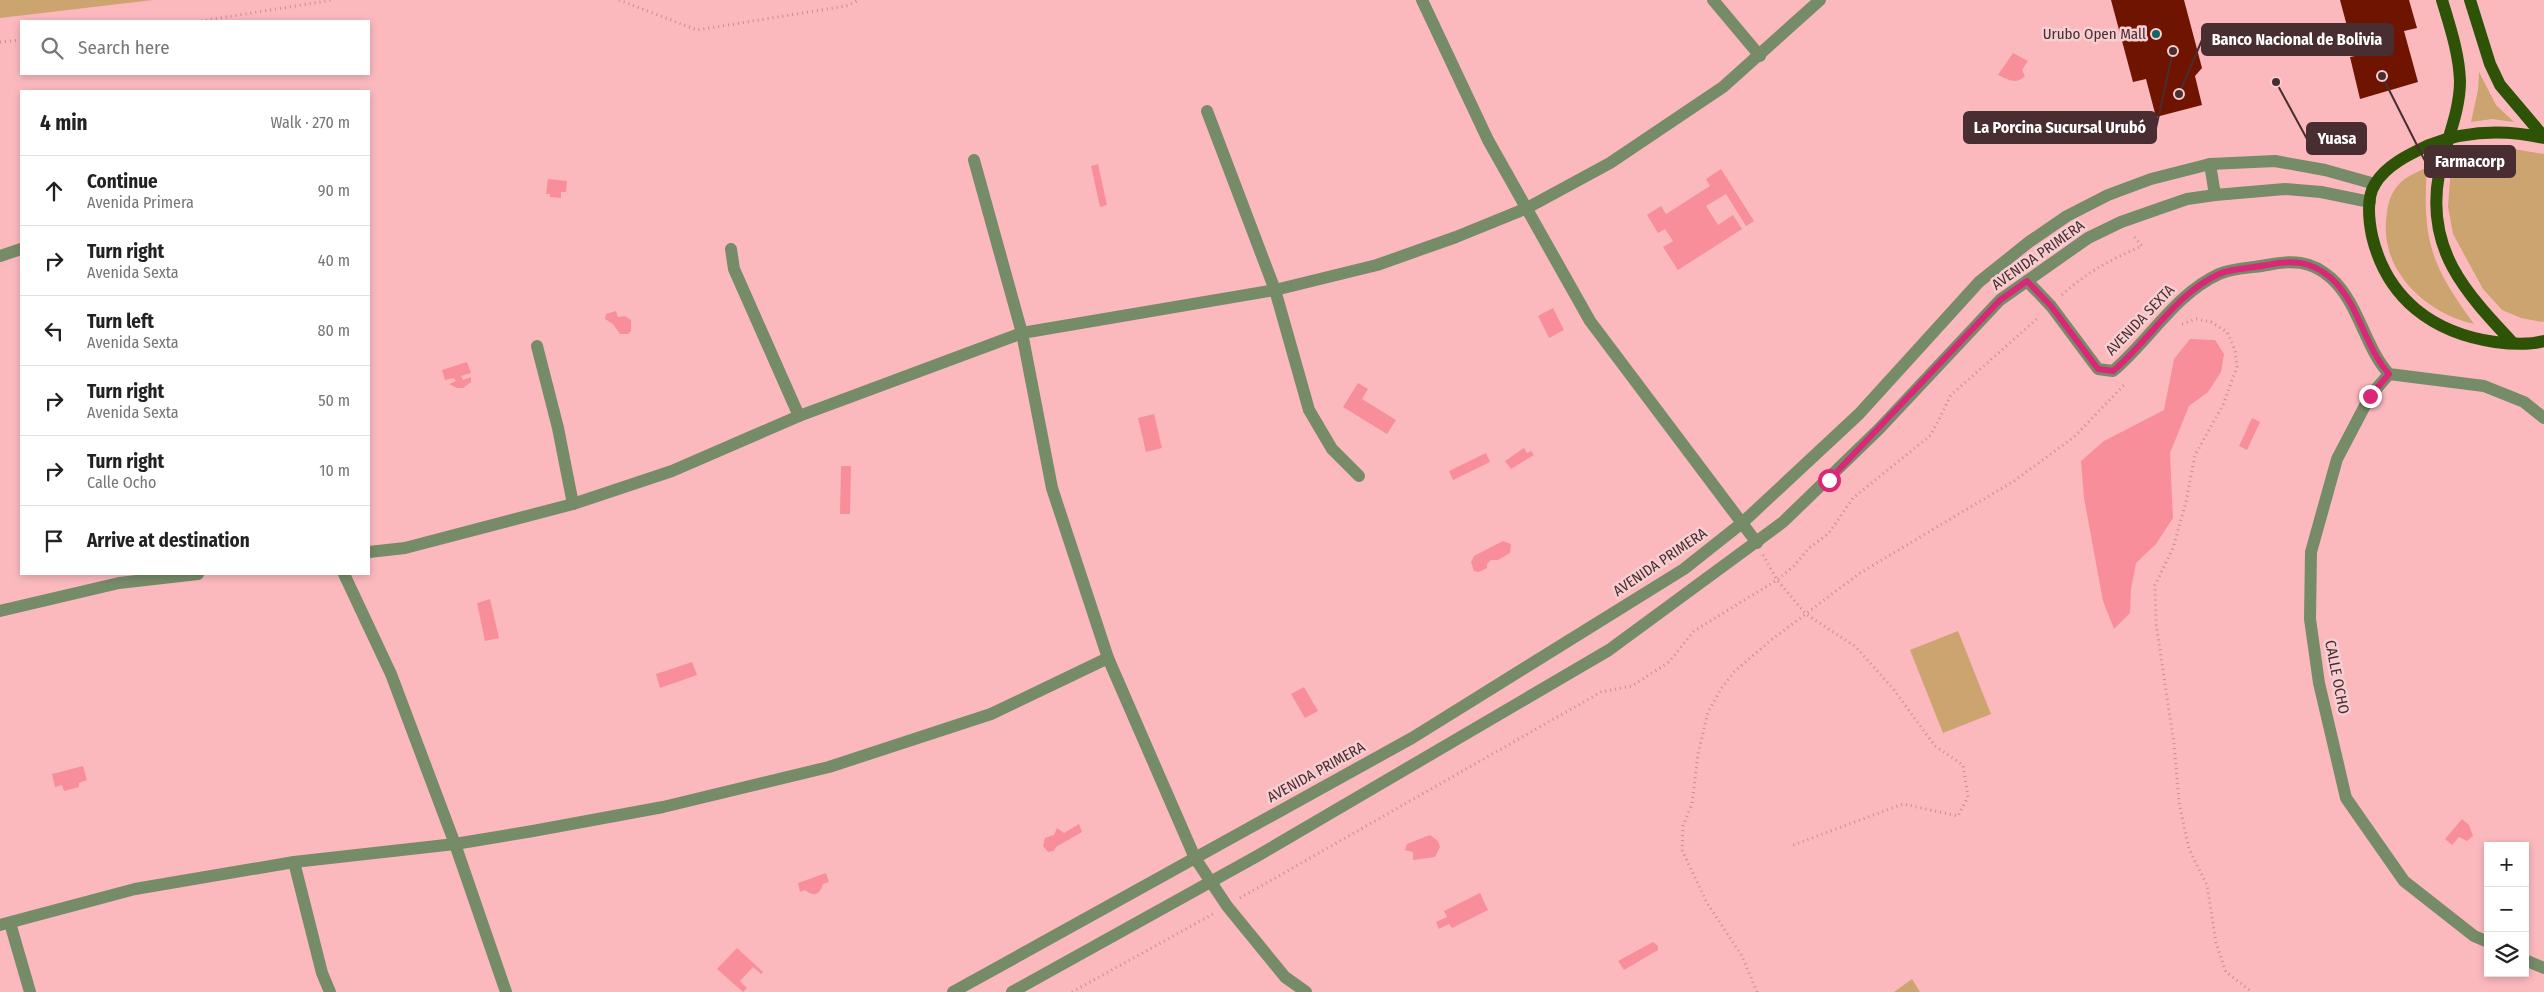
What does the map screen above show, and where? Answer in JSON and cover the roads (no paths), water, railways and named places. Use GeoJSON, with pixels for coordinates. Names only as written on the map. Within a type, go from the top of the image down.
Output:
{"type":"FeatureCollection","features":[{"type":"Feature","properties":{"kind":"main road"},"geometry":{"type":"LineString","coordinates":[[2442,0],[2456,48],[2460,81],[2456,110],[2439,174],[2436,216],[2443,244],[2453,271],[2464,289],[2512,343]]}},
{"type":"Feature","properties":{"kind":"main road"},"geometry":{"type":"LineString","coordinates":[[2470,0],[2490,64],[2500,85],[2544,137]]}},
{"type":"Feature","properties":{"kind":"main road"},"geometry":{"type":"LineString","coordinates":[[2542,345],[2474,339],[2438,326],[2411,307],[2386,273],[2376,250],[2370,226],[2370,202],[2375,184],[2395,163],[2449,137],[2488,132],[2524,133],[2544,137]]}},
{"type":"Feature","properties":{"kind":"street"},"geometry":{"type":"LineString","coordinates":[[1422,0],[1488,140],[1590,321],[1757,544]]}},
{"type":"Feature","properties":{"kind":"street"},"geometry":{"type":"LineString","coordinates":[[1713,0],[1760,56]]}},
{"type":"Feature","properties":{"kind":"street"},"geometry":{"type":"LineString","coordinates":[[370,552],[405,548],[573,504],[672,471],[799,416],[1022,333],[1275,290],[1377,265],[1456,237],[1527,208],[1610,163],[1723,87],[1760,56],[1820,0]]}},
{"type":"Feature","properties":{"kind":"street"},"geometry":{"type":"LineString","coordinates":[[1207,111],[1275,290],[1309,410],[1332,449],[1358,476]]}},
{"type":"Feature","properties":{"kind":"street"},"geometry":{"type":"LineString","coordinates":[[974,160],[1022,333],[1052,488],[1108,658],[1194,858],[1228,906],[1285,977],[1306,992]]}},
{"type":"Feature","properties":{"kind":"street","name":"AVENIDA PRIMERA"},"geometry":{"type":"LineString","coordinates":[[953,992],[1412,738],[1684,569],[1742,523],[1859,414],[1979,282],[2029,242],[2067,216],[2108,195],[2152,179],[2210,164],[2275,161],[2325,170],[2375,184]]}},
{"type":"Feature","properties":{"kind":"street"},"geometry":{"type":"LineString","coordinates":[[2210,164],[2215,195]]}},
{"type":"Feature","properties":{"kind":"street","name":"AVENIDA PRIMERA"},"geometry":{"type":"LineString","coordinates":[[1012,992],[1259,855],[1610,650],[1757,544],[1829,480],[2000,300],[2088,238],[2121,222],[2188,199],[2215,195],[2285,190],[2321,192],[2370,202]]}},
{"type":"Feature","properties":{"kind":"street"},"geometry":{"type":"LineString","coordinates":[[0,256],[20,249]]}},
{"type":"Feature","properties":{"kind":"street"},"geometry":{"type":"LineString","coordinates":[[731,249],[734,269],[799,416]]}},
{"type":"Feature","properties":{"kind":"street","name":"AVENIDA SEXTA"},"geometry":{"type":"LineString","coordinates":[[2027,281],[2051,306],[2098,369],[2113,371],[2128,359],[2192,290],[2220,274],[2292,260],[2311,266],[2330,278],[2344,294],[2378,362],[2389,374]]}},
{"type":"Feature","properties":{"kind":"street"},"geometry":{"type":"LineString","coordinates":[[537,346],[558,428],[573,504]]}},
{"type":"Feature","properties":{"kind":"street"},"geometry":{"type":"LineString","coordinates":[[2389,374],[2484,386],[2524,402],[2544,418]]}},
{"type":"Feature","properties":{"kind":"street","name":"CALLE OCHO"},"geometry":{"type":"LineString","coordinates":[[2389,374],[2370,396],[2337,459],[2311,552],[2310,619],[2319,683],[2346,798],[2404,881],[2474,936],[2484,940]]}},
{"type":"Feature","properties":{"kind":"street"},"geometry":{"type":"LineString","coordinates":[[0,611],[120,583],[189,575]]}},
{"type":"Feature","properties":{"kind":"street"},"geometry":{"type":"LineString","coordinates":[[344,575],[390,674],[455,844],[506,992]]}},
{"type":"Feature","properties":{"kind":"street"},"geometry":{"type":"LineString","coordinates":[[30,992],[5,924],[135,889],[294,862],[455,844],[662,807],[829,767],[992,714],[1108,658]]}},
{"type":"Feature","properties":{"kind":"street"},"geometry":{"type":"LineString","coordinates":[[294,862],[322,973],[330,992]]}},
{"type":"Feature","properties":{"kind":"street"},"geometry":{"type":"LineString","coordinates":[[2529,962],[2544,968]]}},
{"type":"Feature","properties":{"kind":"place","name":"Urubo Open Mall"},"geometry":{"type":"Point","coordinates":[2156,34]}},
{"type":"Feature","properties":{"kind":"place","name":"La Porcina Sucursal Urubó"},"geometry":{"type":"Point","coordinates":[2173,51]}},
{"type":"Feature","properties":{"kind":"place","name":"Farmacorp"},"geometry":{"type":"Point","coordinates":[2382,76]}},
{"type":"Feature","properties":{"kind":"place","name":"Yuasa"},"geometry":{"type":"Point","coordinates":[2276,82]}},
{"type":"Feature","properties":{"kind":"place","name":"Banco Nacional de Bolivia"},"geometry":{"type":"Point","coordinates":[2179,94]}}]}
